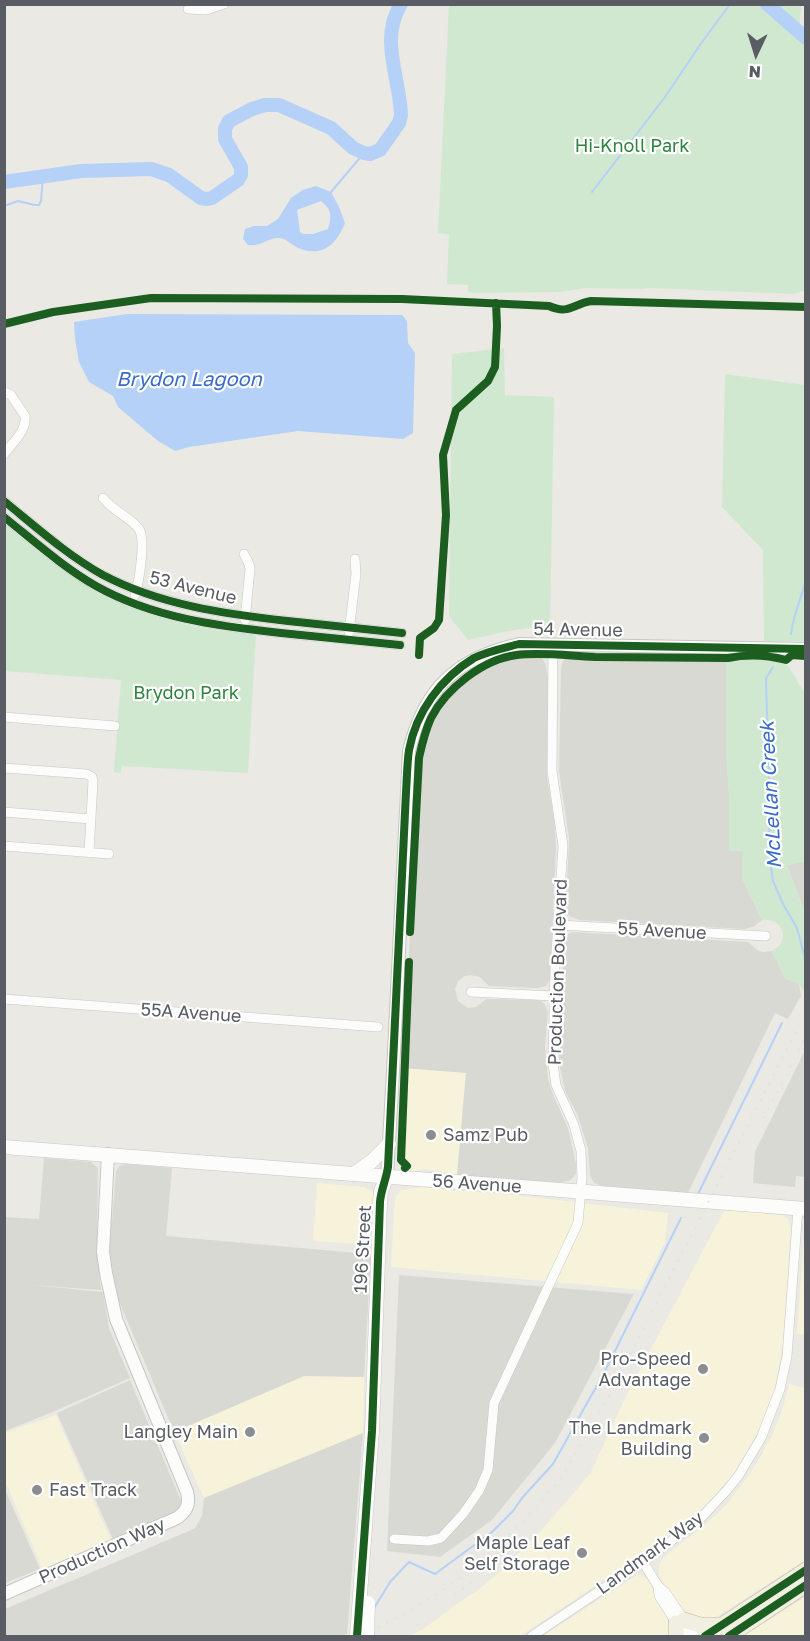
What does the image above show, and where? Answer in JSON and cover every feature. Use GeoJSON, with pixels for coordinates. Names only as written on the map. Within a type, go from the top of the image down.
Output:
{"type":"FeatureCollection","features":[{"type":"Feature","properties":{"kind":"highway"},"geometry":{"type":"LineString","coordinates":[[726,1631],[806,1570]]}},
{"type":"Feature","properties":{"kind":"highway"},"geometry":{"type":"LineString","coordinates":[[705,1636],[726,1631],[806,1585]]}},
{"type":"Feature","properties":{"kind":"highway"},"geometry":{"type":"LineString","coordinates":[[678,1626],[700,1625],[726,1631]]}},
{"type":"Feature","properties":{"kind":"main road"},"geometry":{"type":"LineString","coordinates":[[354,1174],[372,1161],[389,1144]]}},
{"type":"Feature","properties":{"kind":"main road","name":"56 Avenue"},"geometry":{"type":"LineString","coordinates":[[4,1147],[802,1208]]}},
{"type":"Feature","properties":{"kind":"main road","name":"196 Street"},"geometry":{"type":"LineString","coordinates":[[357,1636],[364,1606],[380,1437],[389,1192],[387,1177]]}},
{"type":"Feature","properties":{"kind":"main road","name":"196 Street"},"geometry":{"type":"LineString","coordinates":[[364,1606],[366,1636]]}},
{"type":"Feature","properties":{"kind":"street"},"geometry":{"type":"LineString","coordinates":[[188,9],[206,10],[224,4]]}},
{"type":"Feature","properties":{"kind":"street"},"geometry":{"type":"LineString","coordinates":[[4,392],[11,396],[26,420],[22,432],[4,453]]}},
{"type":"Feature","properties":{"kind":"street"},"geometry":{"type":"LineString","coordinates":[[103,498],[141,534],[140,572],[132,602]]}},
{"type":"Feature","properties":{"kind":"street","name":"53 Avenue"},"geometry":{"type":"LineString","coordinates":[[4,501],[64,549],[102,574],[171,602],[245,616],[402,633]]}},
{"type":"Feature","properties":{"kind":"street","name":"53 Avenue"},"geometry":{"type":"LineString","coordinates":[[4,517],[56,560],[97,586],[168,615],[206,624],[244,629],[400,645]]}},
{"type":"Feature","properties":{"kind":"street"},"geometry":{"type":"LineString","coordinates":[[244,554],[250,569],[244,629]]}},
{"type":"Feature","properties":{"kind":"street"},"geometry":{"type":"LineString","coordinates":[[353,640],[350,628],[356,574],[355,559]]}},
{"type":"Feature","properties":{"kind":"street","name":"54 Avenue"},"geometry":{"type":"LineString","coordinates":[[406,792],[412,739],[430,699],[457,670],[476,657],[499,648],[519,644],[553,644],[806,649]]}},
{"type":"Feature","properties":{"kind":"street","name":"Production Boulevard"},"geometry":{"type":"LineString","coordinates":[[394,1539],[428,1541],[441,1538],[463,1514],[478,1491],[488,1470],[494,1403],[578,1223],[582,1171],[581,1151],[574,1125],[561,1099],[554,1074],[552,1042],[563,846],[552,771],[553,644]]}},
{"type":"Feature","properties":{"kind":"street"},"geometry":{"type":"LineString","coordinates":[[4,717],[115,726]]}},
{"type":"Feature","properties":{"kind":"street"},"geometry":{"type":"LineString","coordinates":[[4,768],[86,774],[92,777],[89,852]]}},
{"type":"Feature","properties":{"kind":"street","name":"196 Street"},"geometry":{"type":"LineString","coordinates":[[387,1177],[406,792]]}},
{"type":"Feature","properties":{"kind":"street"},"geometry":{"type":"LineString","coordinates":[[4,812],[91,819]]}},
{"type":"Feature","properties":{"kind":"street"},"geometry":{"type":"LineString","coordinates":[[4,846],[109,854]]}},
{"type":"Feature","properties":{"kind":"street","name":"55 Avenue"},"geometry":{"type":"LineString","coordinates":[[558,925],[766,936]]}},
{"type":"Feature","properties":{"kind":"street"},"geometry":{"type":"LineString","coordinates":[[471,992],[554,996]]}},
{"type":"Feature","properties":{"kind":"street","name":"55A Avenue"},"geometry":{"type":"LineString","coordinates":[[4,999],[378,1027]]}},
{"type":"Feature","properties":{"kind":"street","name":"Production Way"},"geometry":{"type":"LineString","coordinates":[[4,1594],[177,1518],[185,1513],[188,1506],[187,1492],[116,1319],[110,1294],[103,1252],[108,1154]]}},
{"type":"Feature","properties":{"kind":"street","name":"Landmark Way"},"geometry":{"type":"LineString","coordinates":[[531,1636],[643,1562],[699,1520],[739,1475],[761,1438],[780,1389],[787,1356],[802,1208]]}},
{"type":"Feature","properties":{"kind":"street"},"geometry":{"type":"LineString","coordinates":[[643,1562],[658,1586],[666,1593],[678,1626],[685,1636]]}},
{"type":"Feature","properties":{"kind":"street"},"geometry":{"type":"LineString","coordinates":[[678,1626],[695,1636]]}},
{"type":"Feature","properties":{"kind":"shaded area"},"geometry":{"type":"Polygon","coordinates":[[[586,650],[599,653],[727,655],[726,747],[729,850],[742,851],[742,878],[762,920],[753,927],[744,929],[580,920],[571,917],[566,912],[569,838],[559,771],[561,671],[566,657],[586,650]]]}},
{"type":"Feature","properties":{"kind":"shaded area"},"geometry":{"type":"Polygon","coordinates":[[[531,651],[541,656],[548,676],[547,777],[556,846],[550,979],[546,986],[537,988],[489,986],[480,977],[470,975],[458,981],[455,989],[458,1001],[468,1008],[476,1007],[486,999],[537,1000],[546,1006],[548,1012],[545,1047],[548,1078],[568,1128],[576,1164],[576,1173],[572,1179],[557,1183],[457,1175],[466,1073],[404,1068],[417,779],[415,769],[421,737],[441,698],[467,673],[497,658],[531,651]]]}},
{"type":"Feature","properties":{"kind":"shaded area"},"geometry":{"type":"Polygon","coordinates":[[[805,861],[805,913],[787,865],[805,861]]]}},
{"type":"Feature","properties":{"kind":"shaded area"},"geometry":{"type":"Polygon","coordinates":[[[572,932],[748,942],[759,951],[772,951],[785,978],[799,984],[801,996],[788,1019],[775,1013],[688,1193],[603,1186],[594,1183],[590,1176],[588,1148],[578,1116],[565,1091],[559,1062],[564,944],[568,934],[572,932]]]}},
{"type":"Feature","properties":{"kind":"shaded area"},"geometry":{"type":"Polygon","coordinates":[[[805,1050],[805,1177],[796,1176],[795,1187],[753,1183],[755,1152],[805,1050]]]}},
{"type":"Feature","properties":{"kind":"shaded area"},"geometry":{"type":"Polygon","coordinates":[[[404,1068],[466,1073],[457,1175],[422,1169],[413,1172],[402,1163],[398,1143],[401,1136],[404,1068]]]}},
{"type":"Feature","properties":{"kind":"shaded area"},"geometry":{"type":"Polygon","coordinates":[[[44,1158],[91,1162],[98,1168],[97,1230],[101,1290],[31,1285],[103,1292],[109,1328],[130,1378],[5,1431],[4,1217],[39,1219],[44,1158]]]}},
{"type":"Feature","properties":{"kind":"shaded area"},"geometry":{"type":"Polygon","coordinates":[[[126,1164],[172,1168],[166,1236],[371,1255],[364,1377],[304,1376],[174,1432],[116,1294],[108,1236],[112,1221],[116,1172],[119,1166],[126,1164]]]}},
{"type":"Feature","properties":{"kind":"shaded area"},"geometry":{"type":"Polygon","coordinates":[[[317,1183],[364,1187],[372,1191],[374,1196],[372,1245],[313,1241],[317,1183]]]}},
{"type":"Feature","properties":{"kind":"shaded area"},"geometry":{"type":"Polygon","coordinates":[[[420,1187],[668,1213],[665,1243],[641,1290],[391,1267],[395,1197],[401,1190],[420,1187]]]}},
{"type":"Feature","properties":{"kind":"shaded area"},"geometry":{"type":"Polygon","coordinates":[[[725,1209],[783,1215],[789,1220],[791,1228],[783,1342],[777,1377],[771,1402],[761,1427],[734,1473],[706,1506],[676,1532],[520,1636],[409,1636],[423,1629],[478,1590],[507,1565],[590,1474],[627,1394],[725,1209]]]}},
{"type":"Feature","properties":{"kind":"shaded area"},"geometry":{"type":"Polygon","coordinates":[[[805,1225],[806,1334],[797,1334],[805,1225]]]}},
{"type":"Feature","properties":{"kind":"shaded area"},"geometry":{"type":"Polygon","coordinates":[[[399,1275],[634,1294],[555,1443],[492,1520],[440,1557],[387,1551],[399,1275]]]}},
{"type":"Feature","properties":{"kind":"shaded area"},"geometry":{"type":"Polygon","coordinates":[[[304,1376],[364,1377],[363,1433],[204,1498],[174,1432],[304,1376]]]}},
{"type":"Feature","properties":{"kind":"shaded area"},"geometry":{"type":"Polygon","coordinates":[[[130,1380],[182,1503],[179,1511],[113,1539],[57,1413],[130,1380]]]}},
{"type":"Feature","properties":{"kind":"shaded area"},"geometry":{"type":"Polygon","coordinates":[[[789,1384],[805,1388],[805,1560],[715,1618],[709,1620],[693,1617],[679,1606],[659,1576],[659,1565],[665,1556],[728,1503],[746,1479],[772,1435],[782,1411],[789,1384]]]}},
{"type":"Feature","properties":{"kind":"shaded area","name":"Fast Track"},"geometry":{"type":"Polygon","coordinates":[[[56,1415],[111,1541],[43,1570],[5,1481],[4,1433],[56,1415]]]}},
{"type":"Feature","properties":{"kind":"shaded area"},"geometry":{"type":"Polygon","coordinates":[[[363,1433],[347,1634],[339,1636],[5,1636],[5,1609],[195,1528],[202,1516],[204,1498],[363,1433]]]}},
{"type":"Feature","properties":{"kind":"shaded area"},"geometry":{"type":"Polygon","coordinates":[[[4,1487],[40,1569],[5,1583],[4,1583],[4,1487]]]}},
{"type":"Feature","properties":{"kind":"shaded area"},"geometry":{"type":"Polygon","coordinates":[[[637,1575],[648,1580],[671,1624],[672,1636],[543,1636],[637,1575]]]}},
{"type":"Feature","properties":{"kind":"shaded area"},"geometry":{"type":"Polygon","coordinates":[[[805,1597],[805,1636],[743,1636],[769,1620],[805,1597]]]}},
{"type":"Feature","properties":{"kind":"green space","name":"Hi-Knoll Park"},"geometry":{"type":"Polygon","coordinates":[[[449,5],[801,5],[799,34],[806,40],[805,290],[794,294],[587,288],[559,292],[476,293],[468,292],[468,285],[447,284],[449,234],[438,233],[449,5]]]}},
{"type":"Feature","properties":{"kind":"green space"},"geometry":{"type":"Polygon","coordinates":[[[504,348],[505,395],[554,397],[550,625],[468,640],[449,616],[452,354],[504,348]]]}},
{"type":"Feature","properties":{"kind":"green space"},"geometry":{"type":"Polygon","coordinates":[[[725,374],[805,385],[805,641],[764,641],[763,550],[722,507],[725,374]]]}},
{"type":"Feature","properties":{"kind":"green space","name":"Brydon Park"},"geometry":{"type":"Polygon","coordinates":[[[5,524],[50,560],[141,611],[187,625],[256,635],[248,773],[122,766],[121,773],[114,772],[121,680],[5,671],[5,524]]]}},
{"type":"Feature","properties":{"kind":"green space"},"geometry":{"type":"Polygon","coordinates":[[[741,658],[780,661],[789,667],[805,694],[805,861],[787,865],[805,913],[805,993],[799,984],[785,978],[772,951],[782,942],[782,931],[775,922],[762,920],[742,878],[742,851],[729,850],[726,663],[741,658]]]}},
{"type":"Feature","properties":{"kind":"water"},"geometry":{"type":"Polygon","coordinates":[[[316,186],[331,192],[345,223],[334,242],[323,250],[316,251],[301,249],[280,238],[257,245],[248,245],[243,239],[245,229],[267,226],[278,219],[291,198],[303,190],[316,186]],[[321,201],[297,210],[300,232],[303,234],[313,234],[328,229],[330,214],[321,201]]]}},
{"type":"Feature","properties":{"kind":"water","name":"Brydon Lagoon"},"geometry":{"type":"Polygon","coordinates":[[[127,314],[402,315],[407,321],[408,343],[415,353],[413,433],[403,439],[298,431],[175,451],[158,441],[118,407],[113,396],[89,382],[79,362],[74,322],[127,314]]]}},
{"type":"Feature","properties":{"kind":"waterway"},"geometry":{"type":"LineString","coordinates":[[4,182],[81,171],[151,169],[169,175],[201,198],[212,198],[238,180],[241,175],[241,167],[225,139],[225,129],[229,121],[265,105],[279,105],[331,128],[353,148],[364,153],[370,154],[380,150],[399,123],[401,115],[391,45],[395,17],[401,4]]}},
{"type":"Feature","properties":{"kind":"waterway"},"geometry":{"type":"LineString","coordinates":[[592,192],[665,97],[730,4]]}},
{"type":"Feature","properties":{"kind":"waterway"},"geometry":{"type":"LineString","coordinates":[[767,4],[806,38]]}},
{"type":"Feature","properties":{"kind":"waterway"},"geometry":{"type":"LineString","coordinates":[[331,192],[364,153]]}},
{"type":"Feature","properties":{"kind":"waterway"},"geometry":{"type":"LineString","coordinates":[[4,206],[18,201],[39,205],[43,176]]}},
{"type":"Feature","properties":{"kind":"waterway","name":"McLellan Creek"},"geometry":{"type":"LineString","coordinates":[[791,634],[806,580]]}},
{"type":"Feature","properties":{"kind":"waterway","name":"McLellan Creek"},"geometry":{"type":"LineString","coordinates":[[773,667],[766,678],[771,868],[773,881],[797,928],[804,955]]}},
{"type":"Feature","properties":{"kind":"waterway"},"geometry":{"type":"LineString","coordinates":[[698,1194],[782,1023]]}},
{"type":"Feature","properties":{"kind":"waterway"},"geometry":{"type":"LineString","coordinates":[[373,1610],[390,1582],[409,1562],[435,1574],[492,1532],[553,1464],[605,1371],[681,1218]]}},
{"type":"Feature","properties":{"kind":"railway"},"geometry":{"type":"LineString","coordinates":[[361,1636],[410,1611],[459,1579],[524,1521],[561,1478],[601,1411],[806,1012]]}},
{"type":"Feature","properties":{"kind":"railway"},"geometry":{"type":"LineString","coordinates":[[764,1118],[806,1036]]}},
{"type":"Feature","properties":{"kind":"railway"},"geometry":{"type":"LineString","coordinates":[[455,1595],[478,1578]]}},
{"type":"Feature","properties":{"kind":"cycle path"},"geometry":{"type":"LineString","coordinates":[[4,324],[53,312],[151,298],[402,299],[549,306],[561,309],[591,301],[806,307]]}},
{"type":"Feature","properties":{"kind":"cycle path"},"geometry":{"type":"LineString","coordinates":[[419,655],[420,638],[434,628],[439,620],[446,515],[443,455],[456,410],[488,381],[495,367],[496,303]]}},
{"type":"Feature","properties":{"kind":"cycle path"},"geometry":{"type":"LineString","coordinates":[[4,501],[77,559],[103,575],[147,594],[193,607],[241,615],[402,633]]}},
{"type":"Feature","properties":{"kind":"cycle path"},"geometry":{"type":"LineString","coordinates":[[4,517],[84,579],[140,606],[186,619],[234,627],[400,645]]}},
{"type":"Feature","properties":{"kind":"cycle path"},"geometry":{"type":"LineString","coordinates":[[357,1636],[372,1431],[380,1202],[388,1167],[407,766],[417,722],[432,697],[462,666],[479,656],[519,644],[806,649]]}},
{"type":"Feature","properties":{"kind":"cycle path"},"geometry":{"type":"LineString","coordinates":[[410,932],[420,753],[431,718],[446,696],[467,677],[491,662],[527,654],[595,657],[728,658],[757,656],[786,660],[792,655],[805,656]]}},
{"type":"Feature","properties":{"kind":"cycle path"},"geometry":{"type":"LineString","coordinates":[[405,1168],[407,1166],[401,1160],[409,962]]}},
{"type":"Feature","properties":{"kind":"cycle path"},"geometry":{"type":"LineString","coordinates":[[705,1636],[806,1570]]}},
{"type":"Feature","properties":{"kind":"cycle path"},"geometry":{"type":"LineString","coordinates":[[729,1636],[806,1585]]}},
{"type":"Feature","properties":{"kind":"place","name":"Samz Pub"},"geometry":{"type":"Point","coordinates":[431,1135]}},
{"type":"Feature","properties":{"kind":"place","name":"Pro-Speed Advantage"},"geometry":{"type":"Point","coordinates":[703,1369]}},
{"type":"Feature","properties":{"kind":"place","name":"Langley Main"},"geometry":{"type":"Point","coordinates":[250,1432]}},
{"type":"Feature","properties":{"kind":"place","name":"The Landmark Building"},"geometry":{"type":"Point","coordinates":[704,1438]}},
{"type":"Feature","properties":{"kind":"place","name":"Fast Track"},"geometry":{"type":"Point","coordinates":[37,1490]}},
{"type":"Feature","properties":{"kind":"place","name":"Maple Leaf Self Storage"},"geometry":{"type":"Point","coordinates":[582,1553]}}]}
